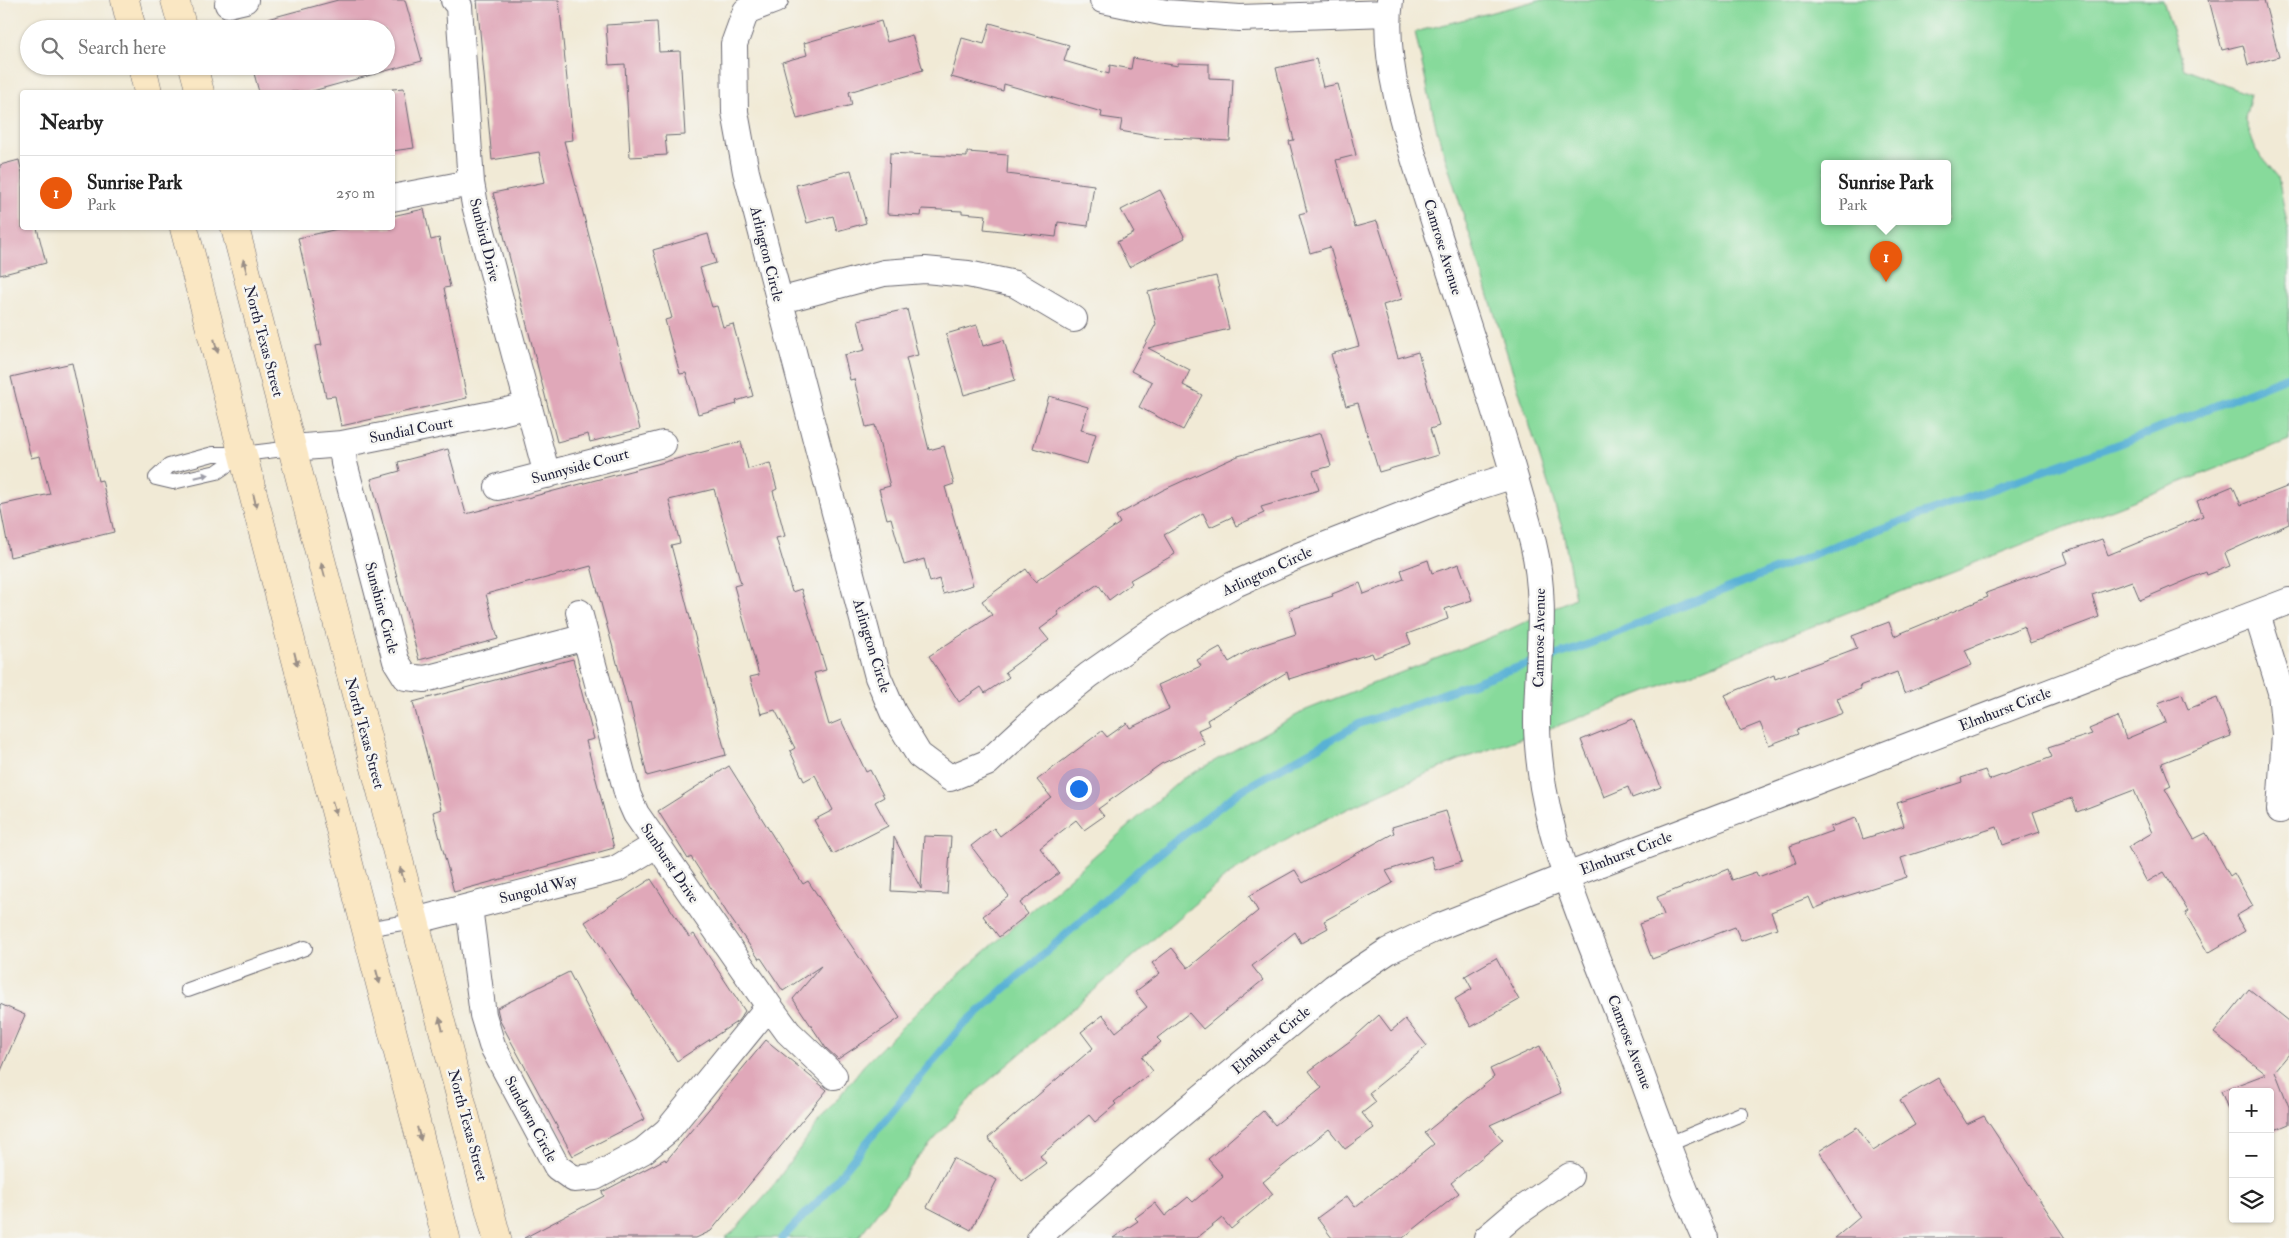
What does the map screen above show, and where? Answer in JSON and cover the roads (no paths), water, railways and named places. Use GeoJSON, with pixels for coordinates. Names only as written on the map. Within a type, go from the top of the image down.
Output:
{"type":"FeatureCollection","features":[{"type":"Feature","properties":{"kind":"main road"},"geometry":{"type":"LineString","coordinates":[[125,0],[130,20]]}},
{"type":"Feature","properties":{"kind":"main road"},"geometry":{"type":"LineString","coordinates":[[175,0],[181,20]]}},
{"type":"Feature","properties":{"kind":"main road"},"geometry":{"type":"LineString","coordinates":[[144,75],[148,90]]}},
{"type":"Feature","properties":{"kind":"main road"},"geometry":{"type":"LineString","coordinates":[[195,75],[199,90]]}},
{"type":"Feature","properties":{"kind":"main road"},"geometry":{"type":"LineString","coordinates":[[185,230],[446,1238]]}},
{"type":"Feature","properties":{"kind":"main road","name":"North Texas Street"},"geometry":{"type":"LineString","coordinates":[[236,230],[497,1238]]}},
{"type":"Feature","properties":{"kind":"street","name":"Sunbird Drive"},"geometry":{"type":"LineString","coordinates":[[454,0],[459,6],[471,183],[475,205],[548,475]]}},
{"type":"Feature","properties":{"kind":"street","name":"Arlington Circle"},"geometry":{"type":"LineString","coordinates":[[775,0],[746,11],[734,44],[735,112],[746,172],[878,677],[893,712],[919,755],[950,778],[986,763],[1088,676],[1162,624],[1233,585],[1307,552],[1467,490],[1514,475]]}},
{"type":"Feature","properties":{"kind":"street"},"geometry":{"type":"LineString","coordinates":[[1103,0],[1166,13],[1240,18],[1389,6]]}},
{"type":"Feature","properties":{"kind":"street","name":"Camrose Avenue"},"geometry":{"type":"LineString","coordinates":[[1389,6],[1390,60],[1404,124],[1514,475],[1534,546],[1541,588],[1542,622],[1537,725],[1542,782],[1550,825],[1567,876],[1705,1238]]}},
{"type":"Feature","properties":{"kind":"street"},"geometry":{"type":"LineString","coordinates":[[395,197],[471,183]]}},
{"type":"Feature","properties":{"kind":"street"},"geometry":{"type":"LineString","coordinates":[[779,301],[884,273],[925,270],[968,274],[1015,284],[1074,319]]}},
{"type":"Feature","properties":{"kind":"street","name":"Sundial Court"},"geometry":{"type":"LineString","coordinates":[[292,448],[342,444],[529,405]]}},
{"type":"Feature","properties":{"kind":"street","name":"Sunshine Circle"},"geometry":{"type":"LineString","coordinates":[[342,444],[344,463],[396,661],[406,677],[425,679],[586,637]]}},
{"type":"Feature","properties":{"kind":"street","name":"Sunnyside Court"},"geometry":{"type":"LineString","coordinates":[[498,487],[663,444]]}},
{"type":"Feature","properties":{"kind":"street","name":"Elmhurst Circle"},"geometry":{"type":"LineString","coordinates":[[1040,1238],[1046,1230],[1142,1148],[1342,982],[1388,951],[1438,927],[1567,876],[2289,601]]}},
{"type":"Feature","properties":{"kind":"street","name":"Sunburst Drive"},"geometry":{"type":"LineString","coordinates":[[579,612],[628,796],[636,814],[788,1032],[834,1076]]}},
{"type":"Feature","properties":{"kind":"street"},"geometry":{"type":"LineString","coordinates":[[2256,614],[2281,692],[2285,734],[2280,810]]}},
{"type":"Feature","properties":{"kind":"street","name":"Sungold Way"},"geometry":{"type":"LineString","coordinates":[[414,921],[616,869],[656,845]]}},
{"type":"Feature","properties":{"kind":"street","name":"Sundown Circle"},"geometry":{"type":"LineString","coordinates":[[469,907],[483,1016],[492,1045],[557,1167],[574,1179],[595,1177],[643,1151],[667,1131],[769,1006]]}},
{"type":"Feature","properties":{"kind":"street"},"geometry":{"type":"LineString","coordinates":[[1487,1238],[1514,1215],[1570,1176]]}},
{"type":"Feature","properties":{"kind":"lane"},"geometry":{"type":"LineString","coordinates":[[243,454],[217,472],[173,482],[156,478],[169,466],[213,454],[243,454],[292,448]]}},
{"type":"Feature","properties":{"kind":"lane"},"geometry":{"type":"LineString","coordinates":[[366,929],[414,921]]}},
{"type":"Feature","properties":{"kind":"lane"},"geometry":{"type":"LineString","coordinates":[[188,990],[305,948]]}},
{"type":"Feature","properties":{"kind":"lane"},"geometry":{"type":"LineString","coordinates":[[1669,1144],[1741,1114]]}},
{"type":"Feature","properties":{"kind":"waterway"},"geometry":{"type":"LineString","coordinates":[[782,1238],[824,1195],[960,1028],[1142,867],[1240,791],[1359,724],[1503,672],[1576,649],[1844,542],[2138,437],[2289,376]]}},
{"type":"Feature","properties":{"kind":"place","name":"Sunrise Park"},"geometry":{"type":"Point","coordinates":[1886,282]}}]}
